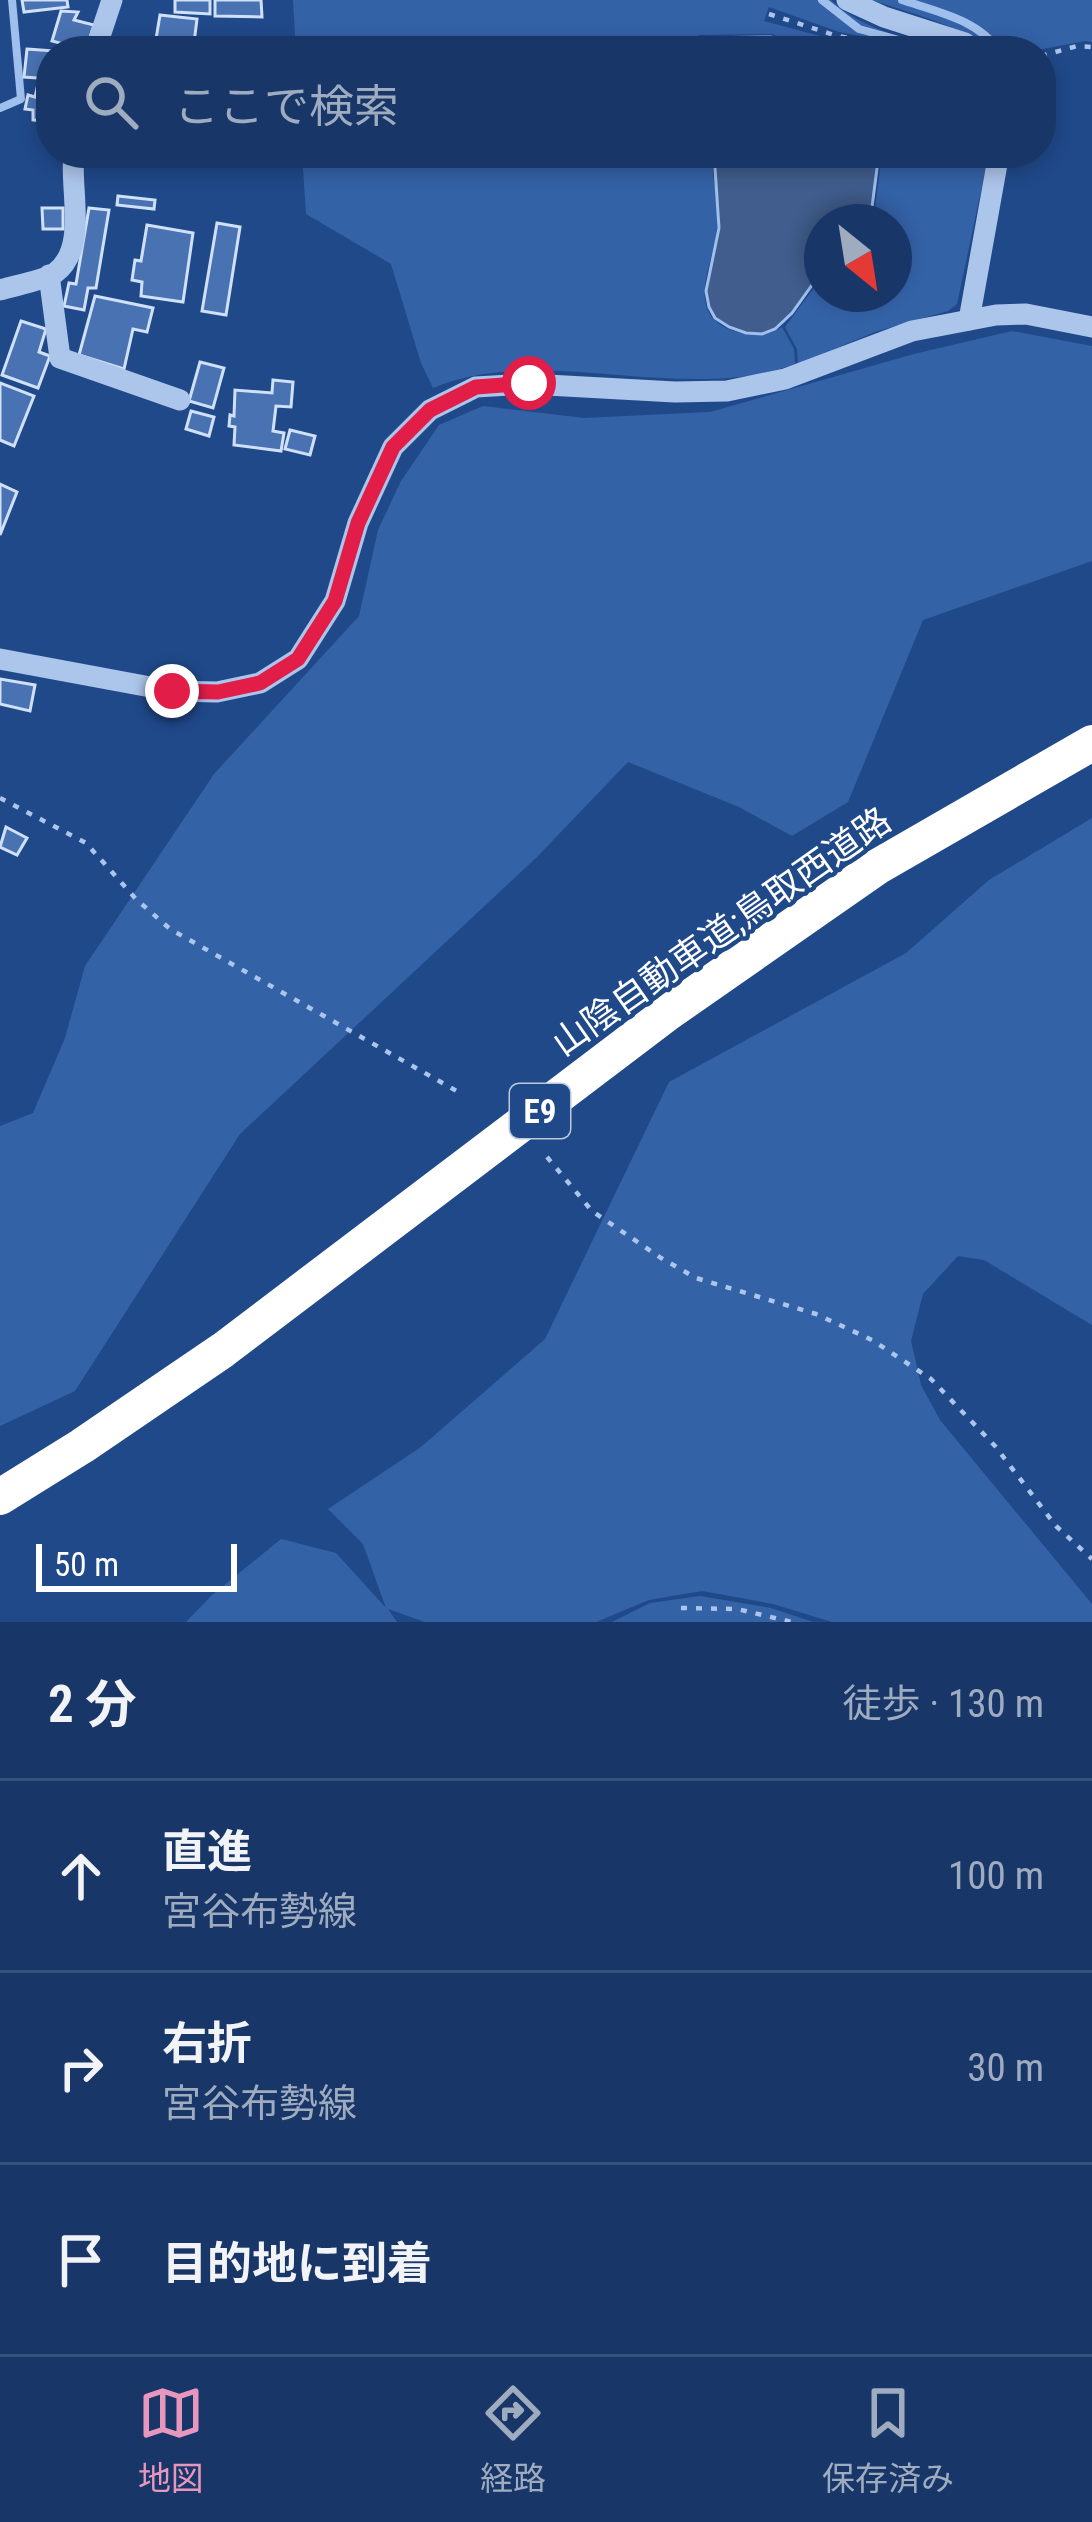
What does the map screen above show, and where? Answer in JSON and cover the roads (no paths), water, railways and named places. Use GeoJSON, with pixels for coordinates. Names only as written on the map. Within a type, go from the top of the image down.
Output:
{"type":"FeatureCollection","features":[{"type":"Feature","properties":{"kind":"highway","name":"山陰自動車道;鳥取西道路"},"geometry":{"type":"LineString","coordinates":[[0,1497],[223,1350],[669,1012],[877,867],[1092,742]]}},
{"type":"Feature","properties":{"kind":"highway","name":"山陰自動車道;鳥取西道路"},"geometry":{"type":"LineString","coordinates":[[0,1516],[93,1460],[232,1365],[400,1242],[678,1025],[884,886],[1092,762]]}},
{"type":"Feature","properties":{"kind":"street"},"geometry":{"type":"LineString","coordinates":[[100,36],[112,0]]}},
{"type":"Feature","properties":{"kind":"street"},"geometry":{"type":"LineString","coordinates":[[847,0],[943,36]]}},
{"type":"Feature","properties":{"kind":"street"},"geometry":{"type":"LineString","coordinates":[[0,290],[55,273],[73,248],[74,168]]}},
{"type":"Feature","properties":{"kind":"street"},"geometry":{"type":"LineString","coordinates":[[968,320],[996,168]]}},
{"type":"Feature","properties":{"kind":"street"},"geometry":{"type":"LineString","coordinates":[[49,275],[60,358],[180,400]]}},
{"type":"Feature","properties":{"kind":"street"},"geometry":{"type":"LineString","coordinates":[[0,659],[172,691],[218,692],[260,683],[298,659],[335,601],[358,523],[393,447],[430,410],[476,387],[529,383],[727,391],[785,379],[912,332],[995,315],[1026,314],[1092,327]]}},
{"type":"Feature","properties":{"kind":"waterway"},"geometry":{"type":"LineString","coordinates":[[0,108],[21,99],[12,0]]}},
{"type":"Feature","properties":{"kind":"waterway"},"geometry":{"type":"LineString","coordinates":[[822,0],[859,29],[884,36]]}},
{"type":"Feature","properties":{"kind":"waterway"},"geometry":{"type":"LineString","coordinates":[[902,0],[968,24],[985,36]]}}]}
